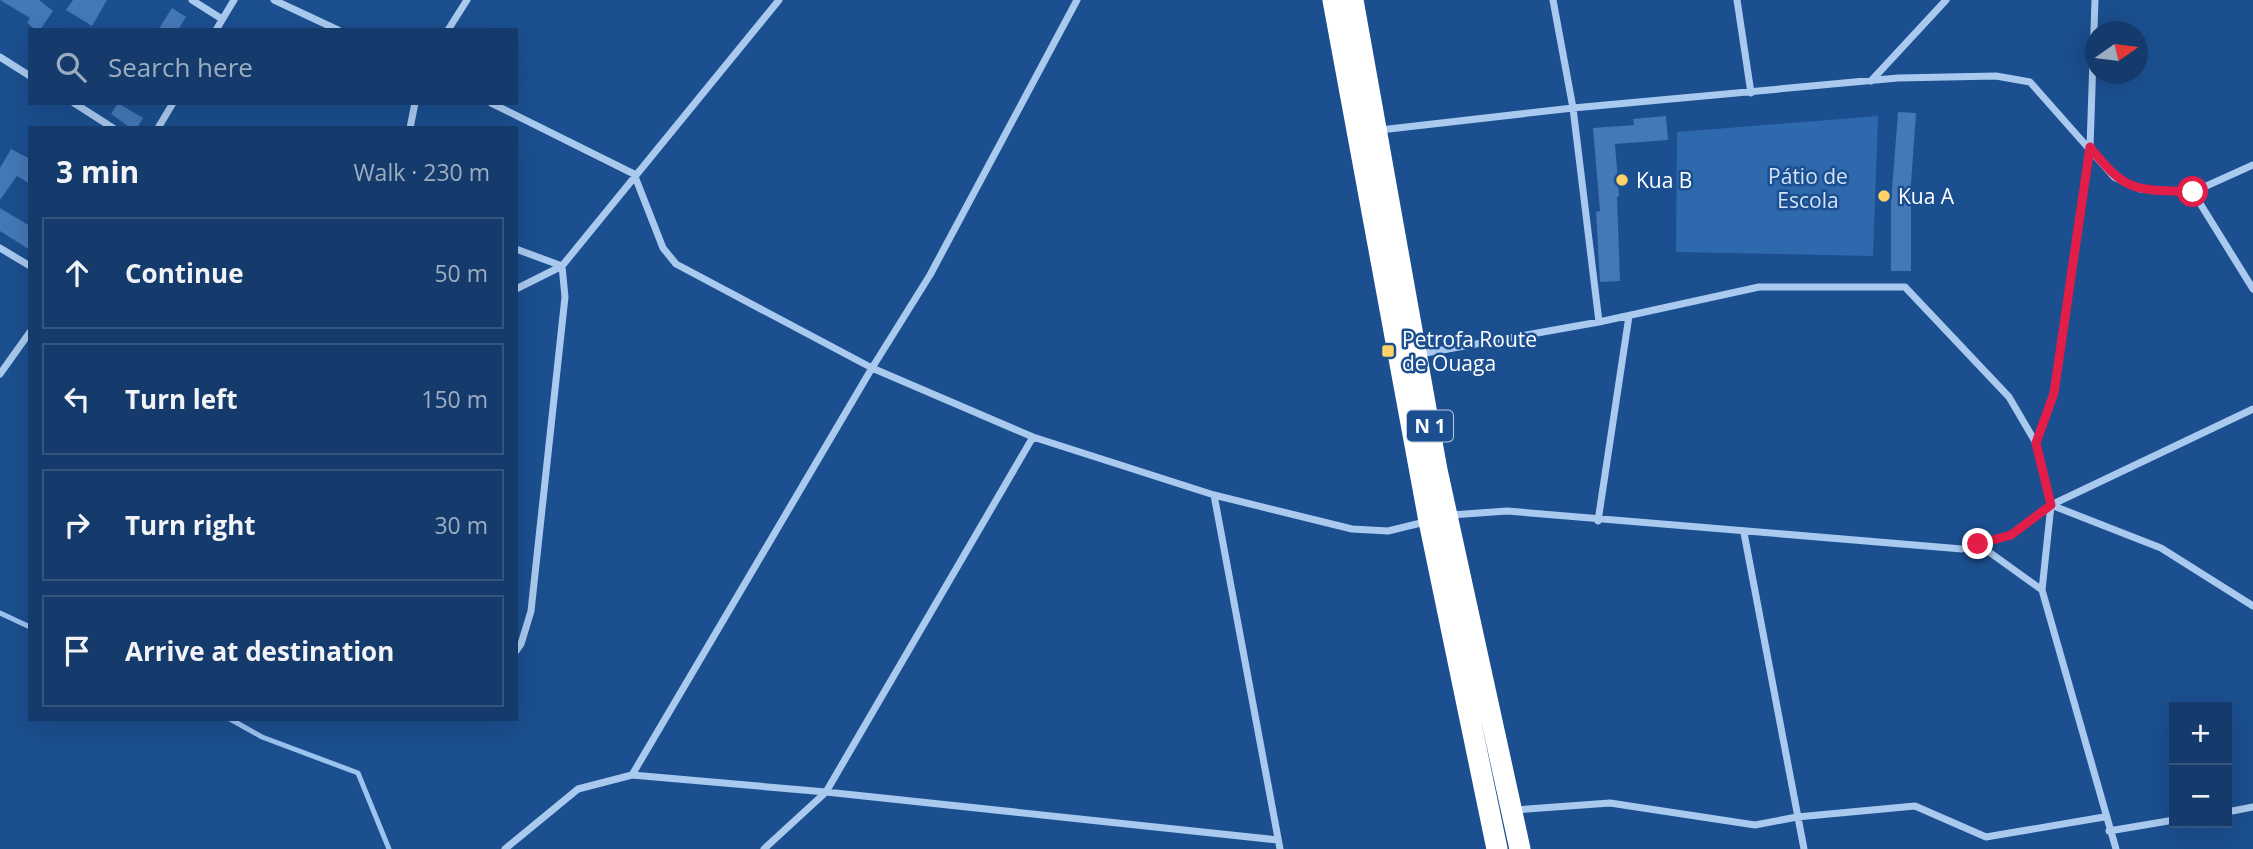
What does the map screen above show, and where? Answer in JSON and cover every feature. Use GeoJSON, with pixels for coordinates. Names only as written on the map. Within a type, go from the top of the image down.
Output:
{"type":"FeatureCollection","features":[{"type":"Feature","properties":{"kind":"highway","name":"N 1"},"geometry":{"type":"LineString","coordinates":[[1334,0],[1418,412],[1497,849]]}},
{"type":"Feature","properties":{"kind":"highway","name":"N 1"},"geometry":{"type":"LineString","coordinates":[[1353,0],[1418,354],[1418,412]]}},
{"type":"Feature","properties":{"kind":"highway","name":"N 1"},"geometry":{"type":"LineString","coordinates":[[1438,518],[1520,849]]}},
{"type":"Feature","properties":{"kind":"street"},"geometry":{"type":"LineString","coordinates":[[192,0],[222,19]]}},
{"type":"Feature","properties":{"kind":"street"},"geometry":{"type":"LineString","coordinates":[[217,28],[234,0]]}},
{"type":"Feature","properties":{"kind":"street"},"geometry":{"type":"LineString","coordinates":[[274,0],[334,28]]}},
{"type":"Feature","properties":{"kind":"street"},"geometry":{"type":"LineString","coordinates":[[449,28],[467,0]]}},
{"type":"Feature","properties":{"kind":"street"},"geometry":{"type":"LineString","coordinates":[[518,288],[562,266],[779,0]]}},
{"type":"Feature","properties":{"kind":"street"},"geometry":{"type":"LineString","coordinates":[[632,775],[872,368],[930,275],[1077,0]]}},
{"type":"Feature","properties":{"kind":"street"},"geometry":{"type":"LineString","coordinates":[[1553,0],[1573,108],[1599,322]]}},
{"type":"Feature","properties":{"kind":"street"},"geometry":{"type":"LineString","coordinates":[[1737,0],[1751,93]]}},
{"type":"Feature","properties":{"kind":"street"},"geometry":{"type":"LineString","coordinates":[[1870,82],[1946,0]]}},
{"type":"Feature","properties":{"kind":"street"},"geometry":{"type":"LineString","coordinates":[[2036,443],[2054,393],[2090,147],[2095,0]]}},
{"type":"Feature","properties":{"kind":"street"},"geometry":{"type":"LineString","coordinates":[[0,57],[28,75]]}},
{"type":"Feature","properties":{"kind":"street"},"geometry":{"type":"LineString","coordinates":[[1377,130],[1573,108],[1870,82],[1996,76],[2030,82],[2114,177],[2140,190],[2193,192],[2253,165]]}},
{"type":"Feature","properties":{"kind":"street"},"geometry":{"type":"LineString","coordinates":[[77,105],[110,126]]}},
{"type":"Feature","properties":{"kind":"street"},"geometry":{"type":"LineString","coordinates":[[159,126],[172,105]]}},
{"type":"Feature","properties":{"kind":"street"},"geometry":{"type":"LineString","coordinates":[[410,126],[415,105]]}},
{"type":"Feature","properties":{"kind":"street"},"geometry":{"type":"LineString","coordinates":[[495,105],[635,174],[663,248],[676,264],[872,368],[1033,437],[1214,495],[1352,530],[1388,531],[1438,518],[1507,512],[1962,549],[2011,535],[2051,505],[2253,408]]}},
{"type":"Feature","properties":{"kind":"street"},"geometry":{"type":"LineString","coordinates":[[2193,192],[2253,289]]}},
{"type":"Feature","properties":{"kind":"street"},"geometry":{"type":"LineString","coordinates":[[0,248],[28,265]]}},
{"type":"Feature","properties":{"kind":"street"},"geometry":{"type":"LineString","coordinates":[[518,250],[562,266]]}},
{"type":"Feature","properties":{"kind":"street"},"geometry":{"type":"LineString","coordinates":[[518,646],[531,611],[555,382],[563,341],[565,297],[562,266]]}},
{"type":"Feature","properties":{"kind":"street"},"geometry":{"type":"LineString","coordinates":[[1418,354],[1599,322],[1759,287],[1905,287],[2009,397],[2036,443],[2051,505],[2042,590],[2104,817],[2116,849]]}},
{"type":"Feature","properties":{"kind":"street"},"geometry":{"type":"LineString","coordinates":[[1598,521],[1629,316]]}},
{"type":"Feature","properties":{"kind":"street"},"geometry":{"type":"LineString","coordinates":[[0,374],[28,335]]}},
{"type":"Feature","properties":{"kind":"street"},"geometry":{"type":"LineString","coordinates":[[764,849],[826,792],[1033,437]]}},
{"type":"Feature","properties":{"kind":"street"},"geometry":{"type":"LineString","coordinates":[[505,849],[578,789],[632,775],[826,792],[1279,845],[1214,495]]}},
{"type":"Feature","properties":{"kind":"street"},"geometry":{"type":"LineString","coordinates":[[2051,505],[2161,548],[2253,606]]}},
{"type":"Feature","properties":{"kind":"street"},"geometry":{"type":"LineString","coordinates":[[1744,533],[1804,849]]}},
{"type":"Feature","properties":{"kind":"street"},"geometry":{"type":"LineString","coordinates":[[1978,544],[2042,590]]}},
{"type":"Feature","properties":{"kind":"street"},"geometry":{"type":"LineString","coordinates":[[1511,810],[1610,803],[1755,825],[1797,817],[1915,806],[1986,837],[2104,817]]}},
{"type":"Feature","properties":{"kind":"street"},"geometry":{"type":"LineString","coordinates":[[2232,811],[2253,807]]}},
{"type":"Feature","properties":{"kind":"street"},"geometry":{"type":"LineString","coordinates":[[2109,831],[2169,821]]}},
{"type":"Feature","properties":{"kind":"green space","name":"Pátio de Escola"},"geometry":{"type":"Polygon","coordinates":[[[1878,116],[1873,256],[1676,252],[1677,132],[1878,116]]]}},
{"type":"Feature","properties":{"kind":"building"},"geometry":{"type":"Polygon","coordinates":[[[0,0],[39,0],[53,11],[41,28],[33,28],[27,23],[30,18],[0,0]]]}},
{"type":"Feature","properties":{"kind":"building"},"geometry":{"type":"Polygon","coordinates":[[[73,0],[107,0],[92,26],[66,10],[73,0]]]}},
{"type":"Feature","properties":{"kind":"building"},"geometry":{"type":"Polygon","coordinates":[[[172,8],[186,17],[179,28],[159,28],[172,8]]]}},
{"type":"Feature","properties":{"kind":"building"},"geometry":{"type":"Polygon","coordinates":[[[117,105],[121,105],[143,118],[138,126],[128,126],[111,114],[117,105]]]}},
{"type":"Feature","properties":{"kind":"building"},"geometry":{"type":"Polygon","coordinates":[[[1898,112],[1916,113],[1911,183],[1911,271],[1891,271],[1891,204],[1898,112]]]}},
{"type":"Feature","properties":{"kind":"building"},"geometry":{"type":"Polygon","coordinates":[[[1666,116],[1668,140],[1615,144],[1619,196],[1620,281],[1600,282],[1596,212],[1600,211],[1593,128],[1634,125],[1633,119],[1666,116]]]}},
{"type":"Feature","properties":{"kind":"building"},"geometry":{"type":"Polygon","coordinates":[[[11,149],[28,158],[28,183],[17,176],[0,200],[0,168],[11,149]]]}},
{"type":"Feature","properties":{"kind":"building"},"geometry":{"type":"Polygon","coordinates":[[[0,208],[28,225],[28,249],[0,231],[0,208]]]}},
{"type":"Feature","properties":{"kind":"waterway"},"geometry":{"type":"LineString","coordinates":[[0,613],[28,626]]}},
{"type":"Feature","properties":{"kind":"waterway"},"geometry":{"type":"LineString","coordinates":[[234,721],[262,737],[358,773],[389,849]]}},
{"type":"Feature","properties":{"kind":"place","name":"Kua B"},"geometry":{"type":"Point","coordinates":[1622,180]}},
{"type":"Feature","properties":{"kind":"place","name":"Kua A"},"geometry":{"type":"Point","coordinates":[1884,196]}},
{"type":"Feature","properties":{"kind":"place","name":"Petrofa Route de Ouaga"},"geometry":{"type":"Point","coordinates":[1388,351]}},
{"type":"Feature","properties":{"kind":"route"},"geometry":{"type":"LineString","coordinates":[[1978,544],[2011,535],[2051,505],[2036,443],[2054,393],[2090,147],[2114,177],[2140,190],[2193,192]]}}]}
